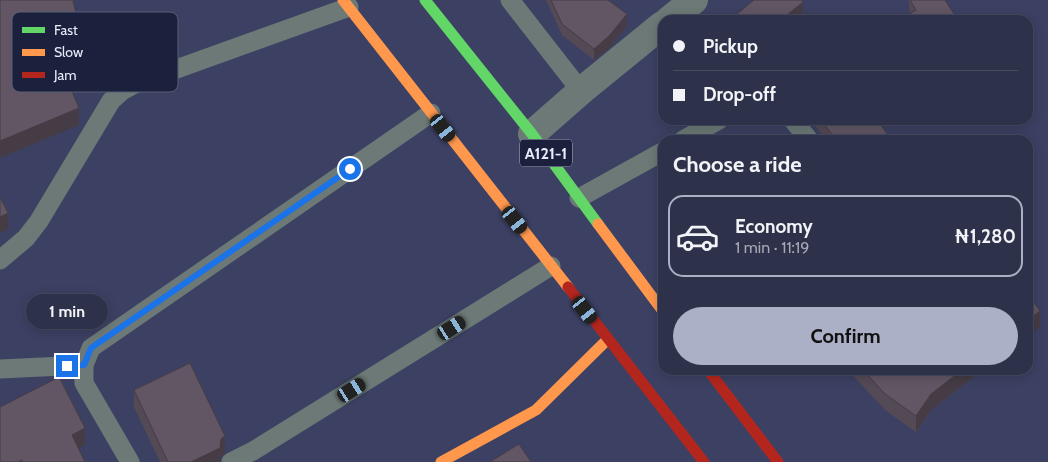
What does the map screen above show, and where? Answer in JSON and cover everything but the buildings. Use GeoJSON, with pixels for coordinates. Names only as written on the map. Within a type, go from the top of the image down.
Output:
{"type":"FeatureCollection","features":[{"type":"Feature","properties":{"kind":"main road","name":"A121-1"},"geometry":{"type":"LineString","coordinates":[[425,0],[532,134],[658,305]]}},
{"type":"Feature","properties":{"kind":"main road"},"geometry":{"type":"LineString","coordinates":[[346,4],[704,462]]}},
{"type":"Feature","properties":{"kind":"main road"},"geometry":{"type":"LineString","coordinates":[[441,462],[536,410],[608,339]]}},
{"type":"Feature","properties":{"kind":"main road"},"geometry":{"type":"LineString","coordinates":[[712,375],[778,462]]}},
{"type":"Feature","properties":{"kind":"street"},"geometry":{"type":"LineString","coordinates":[[675,15],[694,0]]}},
{"type":"Feature","properties":{"kind":"street"},"geometry":{"type":"LineString","coordinates":[[532,134],[658,28]]}},
{"type":"Feature","properties":{"kind":"lane"},"geometry":{"type":"LineString","coordinates":[[510,0],[581,91]]}},
{"type":"Feature","properties":{"kind":"lane"},"geometry":{"type":"LineString","coordinates":[[178,68],[346,4]]}},
{"type":"Feature","properties":{"kind":"lane"},"geometry":{"type":"LineString","coordinates":[[0,260],[26,238],[39,221],[111,101],[121,92]]}},
{"type":"Feature","properties":{"kind":"lane"},"geometry":{"type":"LineString","coordinates":[[130,462],[84,383],[84,365],[91,348],[431,113]]}},
{"type":"Feature","properties":{"kind":"lane"},"geometry":{"type":"LineString","coordinates":[[692,135],[710,125]]}},
{"type":"Feature","properties":{"kind":"lane"},"geometry":{"type":"LineString","coordinates":[[797,125],[805,135]]}},
{"type":"Feature","properties":{"kind":"lane"},"geometry":{"type":"LineString","coordinates":[[579,198],[658,154]]}},
{"type":"Feature","properties":{"kind":"lane"},"geometry":{"type":"LineString","coordinates":[[231,462],[253,451],[551,266]]}},
{"type":"Feature","properties":{"kind":"lane"},"geometry":{"type":"LineString","coordinates":[[0,369],[84,365]]}},
{"type":"Feature","properties":{"kind":"traffic: fast"},"geometry":{"type":"LineString","coordinates":[[425,0],[532,134],[598,224]]}},
{"type":"Feature","properties":{"kind":"traffic: slow"},"geometry":{"type":"LineString","coordinates":[[343,0],[568,287]]}},
{"type":"Feature","properties":{"kind":"traffic: slow"},"geometry":{"type":"LineString","coordinates":[[598,224],[658,305]]}},
{"type":"Feature","properties":{"kind":"traffic: slow"},"geometry":{"type":"LineString","coordinates":[[441,462],[536,410],[608,339]]}},
{"type":"Feature","properties":{"kind":"traffic: jam"},"geometry":{"type":"LineString","coordinates":[[568,287],[704,462]]}},
{"type":"Feature","properties":{"kind":"traffic: jam"},"geometry":{"type":"LineString","coordinates":[[712,375],[778,462]]}},
{"type":"Feature","properties":{"kind":"route"},"geometry":{"type":"LineString","coordinates":[[67,366],[84,365],[91,348],[350,169]]}}]}
